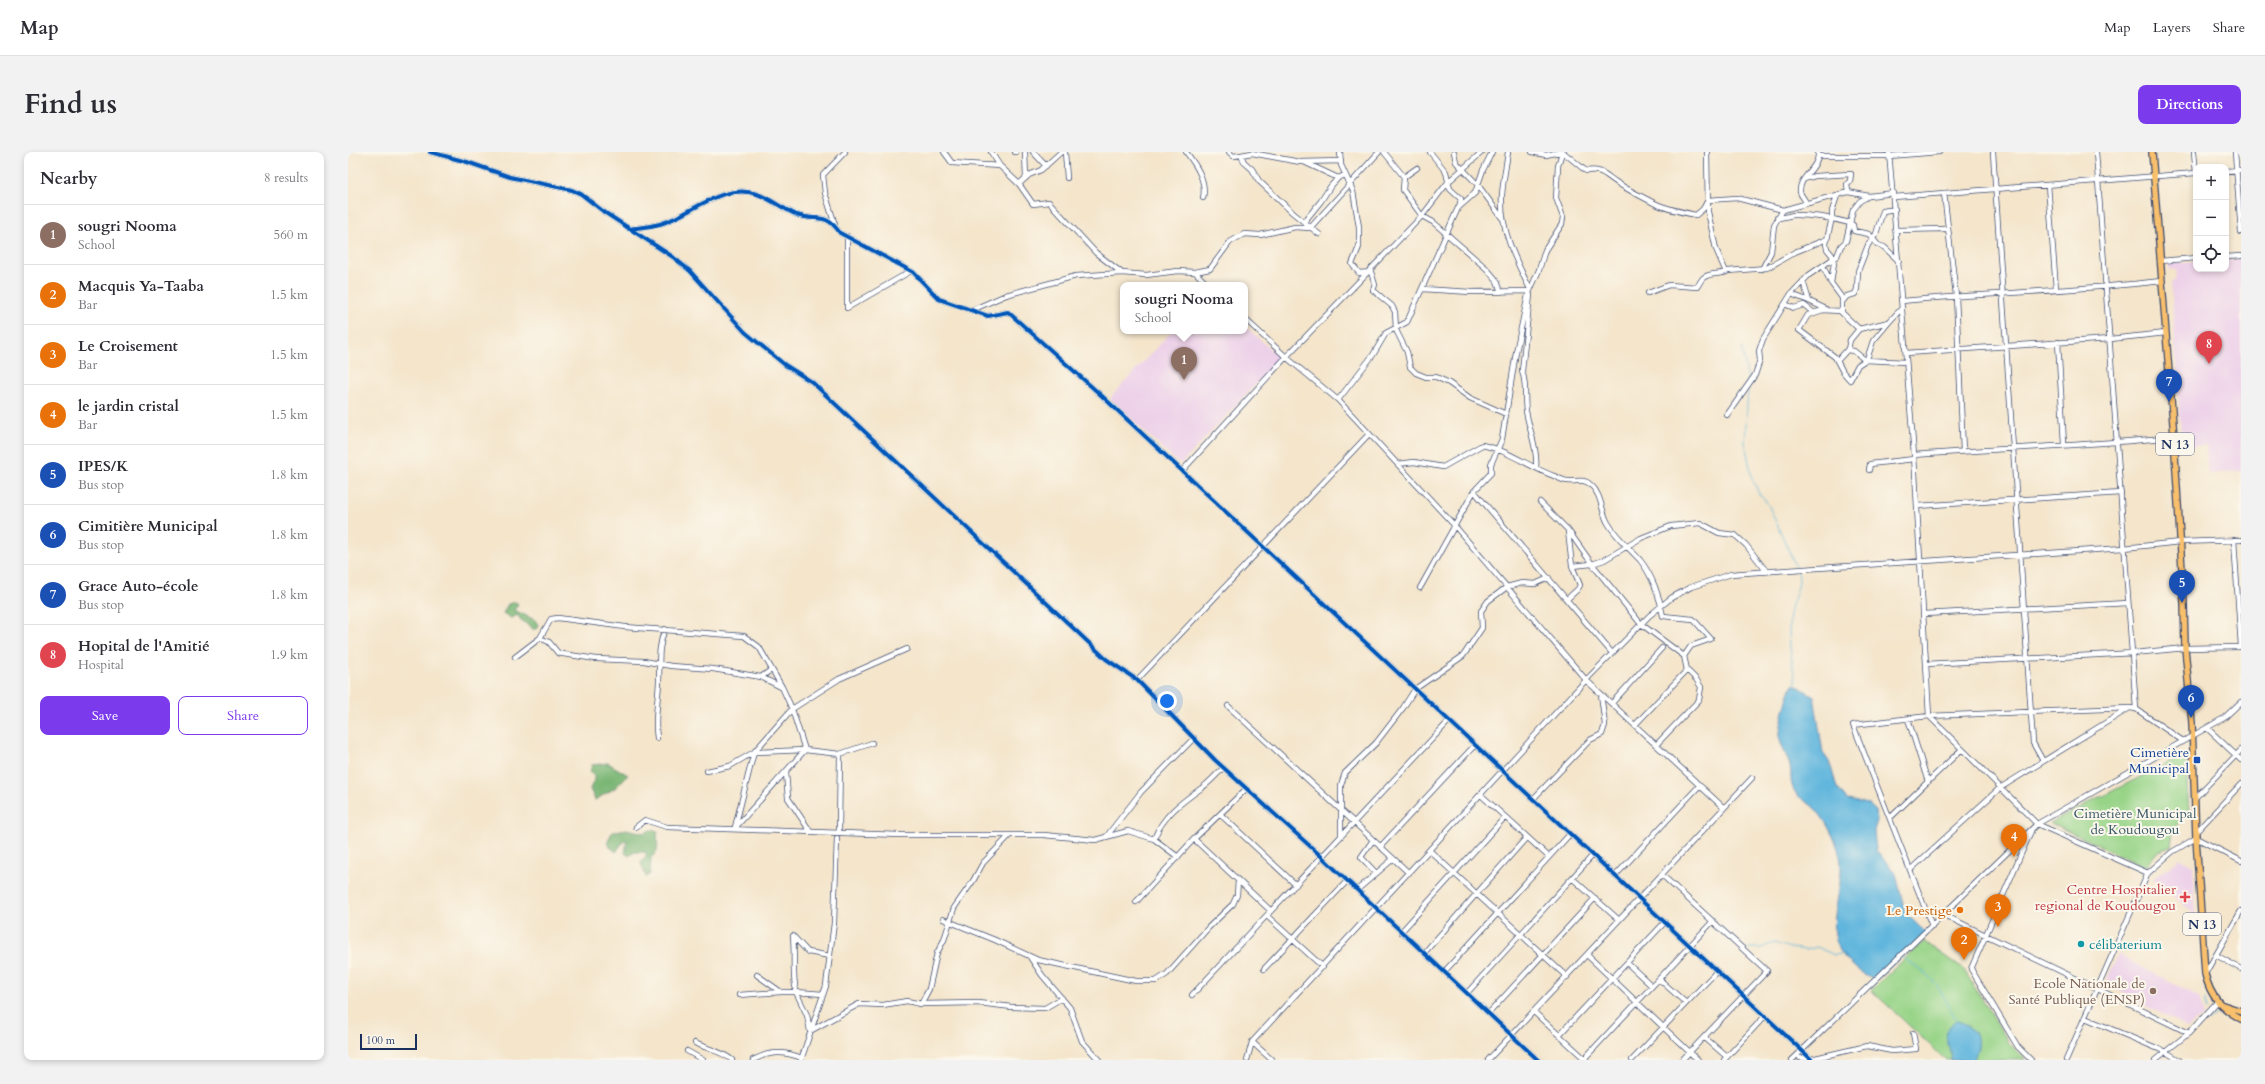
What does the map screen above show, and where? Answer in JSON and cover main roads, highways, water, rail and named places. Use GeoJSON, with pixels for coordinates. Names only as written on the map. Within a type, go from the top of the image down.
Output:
{"type":"FeatureCollection","features":[{"type":"Feature","properties":{"kind":"main road","name":"N 13"},"geometry":{"type":"LineString","coordinates":[[2152,152],[2174,437],[2184,648],[2192,736],[2196,838],[2205,974],[2209,990],[2219,1003],[2241,1018]]}},
{"type":"Feature","properties":{"kind":"main road"},"geometry":{"type":"LineString","coordinates":[[2219,1003],[2241,1011]]}},
{"type":"Feature","properties":{"kind":"water"},"geometry":{"type":"Polygon","coordinates":[[[1793,685],[1796,685],[1814,696],[1823,753],[1830,763],[1837,788],[1847,800],[1868,804],[1876,811],[1877,821],[1874,831],[1876,850],[1896,874],[1905,912],[1926,933],[1877,979],[1862,973],[1849,962],[1840,950],[1835,937],[1834,924],[1841,866],[1839,852],[1824,820],[1811,805],[1795,792],[1791,782],[1791,769],[1780,740],[1780,729],[1784,712],[1793,685]]]}},
{"type":"Feature","properties":{"kind":"water"},"geometry":{"type":"Polygon","coordinates":[[[1957,1021],[1965,1024],[1975,1034],[1978,1047],[1974,1060],[1950,1060],[1946,1034],[1951,1025],[1957,1021]]]}},
{"type":"Feature","properties":{"kind":"waterway"},"geometry":{"type":"LineString","coordinates":[[1742,349],[1748,381]]}},
{"type":"Feature","properties":{"kind":"waterway"},"geometry":{"type":"LineString","coordinates":[[1748,388],[1745,443],[1752,478],[1759,494],[1768,504],[1796,567]]}},
{"type":"Feature","properties":{"kind":"waterway"},"geometry":{"type":"LineString","coordinates":[[1796,684],[1790,649],[1789,622],[1791,608],[1799,584],[1798,572]]}},
{"type":"Feature","properties":{"kind":"waterway"},"geometry":{"type":"LineString","coordinates":[[1748,948],[1761,948],[1774,943],[1790,948],[1806,950],[1817,947],[1834,955],[1841,954]]}},
{"type":"Feature","properties":{"kind":"waterway"},"geometry":{"type":"LineString","coordinates":[[1903,957],[1931,979],[1943,996],[1957,1021]]}},
{"type":"Feature","properties":{"kind":"waterway"},"geometry":{"type":"LineString","coordinates":[[2206,999],[2206,1010]]}},
{"type":"Feature","properties":{"kind":"waterway"},"geometry":{"type":"LineString","coordinates":[[2204,1020],[2208,1021],[2219,1012],[2241,1023]]}},
{"type":"Feature","properties":{"kind":"place","name":"Hopital de l'Amitié"},"geometry":{"type":"Point","coordinates":[2209,364]}},
{"type":"Feature","properties":{"kind":"place","name":"sougri Nooma"},"geometry":{"type":"Point","coordinates":[1184,380]}},
{"type":"Feature","properties":{"kind":"place","name":"Grace Auto-école"},"geometry":{"type":"Point","coordinates":[2169,402]}},
{"type":"Feature","properties":{"kind":"place","name":"IPES/K"},"geometry":{"type":"Point","coordinates":[2182,603]}},
{"type":"Feature","properties":{"kind":"place","name":"Cimitière Municipal"},"geometry":{"type":"Point","coordinates":[2191,718]}},
{"type":"Feature","properties":{"kind":"place","name":"Cimetière Municipal"},"geometry":{"type":"Point","coordinates":[2197,760]}},
{"type":"Feature","properties":{"kind":"place","name":"le jardin cristal"},"geometry":{"type":"Point","coordinates":[2014,857]}},
{"type":"Feature","properties":{"kind":"place","name":"Centre Hospitalier regional de Koudougou"},"geometry":{"type":"Point","coordinates":[2185,897]}},
{"type":"Feature","properties":{"kind":"place","name":"Le Prestige"},"geometry":{"type":"Point","coordinates":[1960,910]}},
{"type":"Feature","properties":{"kind":"place","name":"Le Croisement"},"geometry":{"type":"Point","coordinates":[1998,927]}},
{"type":"Feature","properties":{"kind":"place","name":"célibaterium"},"geometry":{"type":"Point","coordinates":[2081,944]}},
{"type":"Feature","properties":{"kind":"place","name":"Macquis Ya-Taaba"},"geometry":{"type":"Point","coordinates":[1964,960]}},
{"type":"Feature","properties":{"kind":"place","name":"Ecole Nationale de Santé Publique (ENSP)"},"geometry":{"type":"Point","coordinates":[2153,991]}},
{"type":"Feature","properties":{"kind":"park label","name":"Cimetière Municipal de Koudougou"},"geometry":{"type":"Point","coordinates":[2135,822]}}]}
